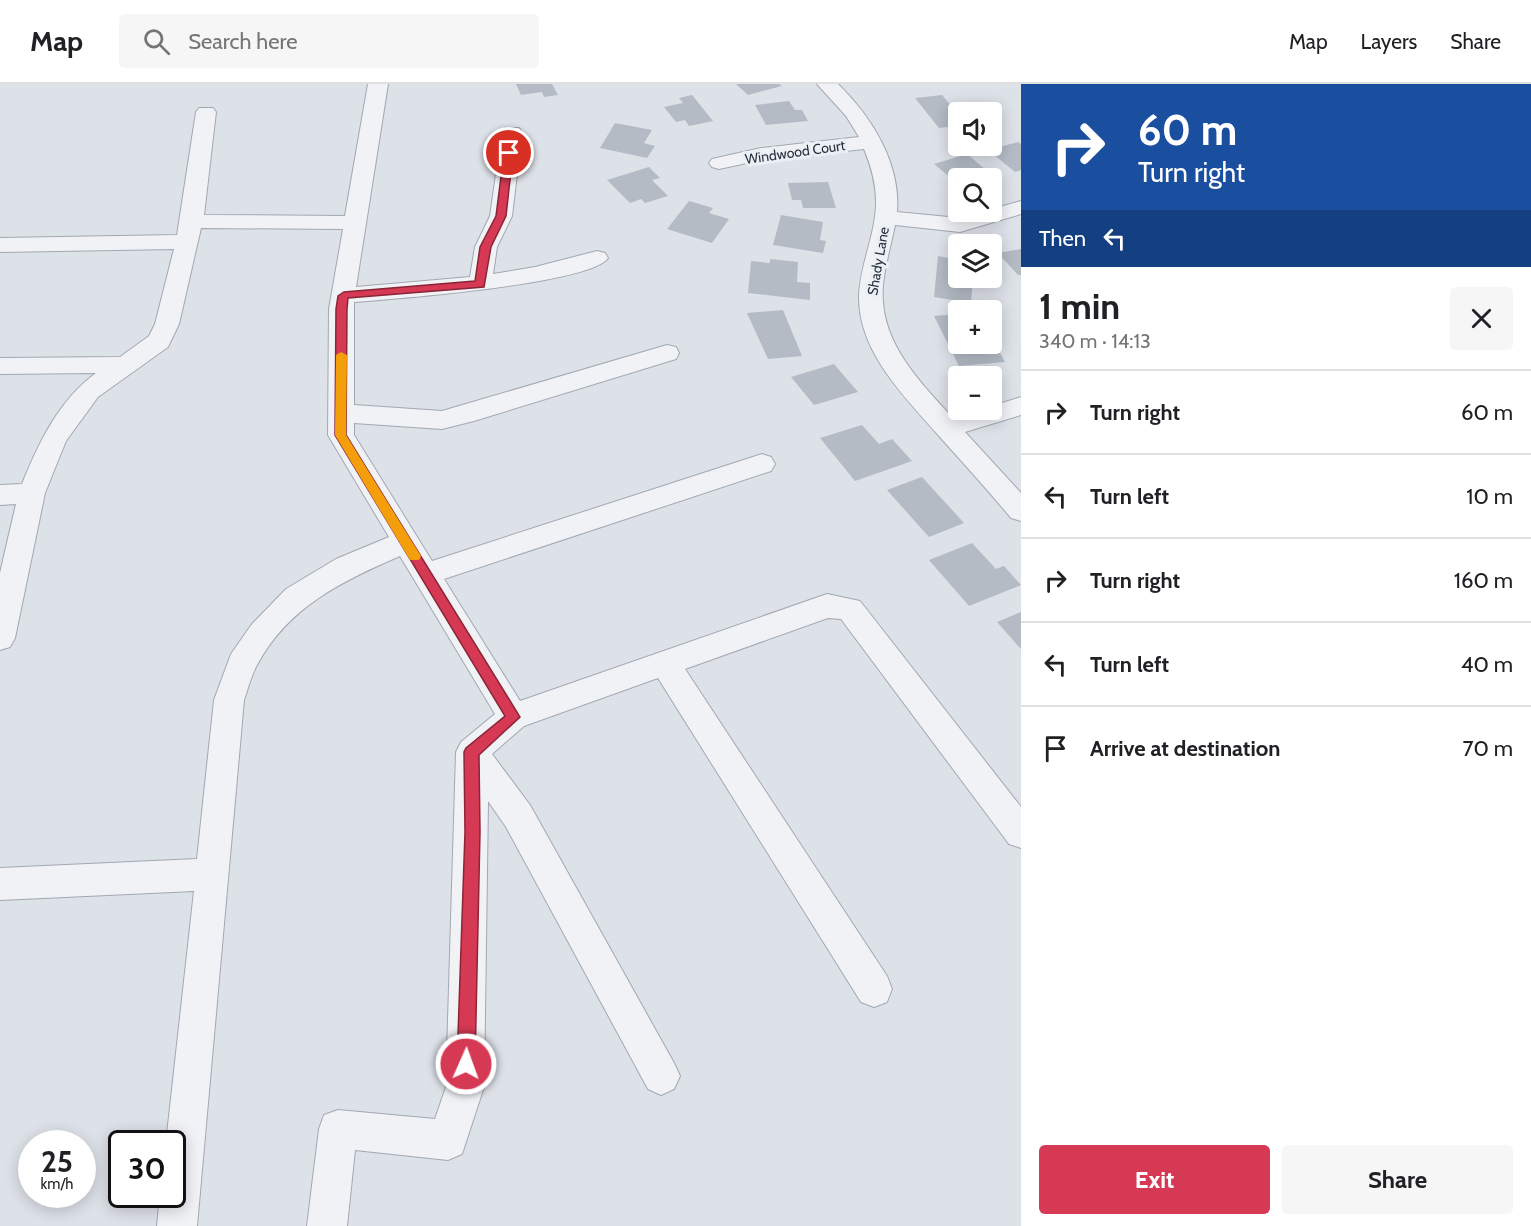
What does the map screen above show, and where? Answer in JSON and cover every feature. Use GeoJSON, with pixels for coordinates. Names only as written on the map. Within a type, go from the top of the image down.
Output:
{"type":"FeatureCollection","features":[{"type":"Feature","properties":{"kind":"street"},"geometry":{"type":"LineString","coordinates":[[378,84],[344,296],[340,435],[513,717]]}},
{"type":"Feature","properties":{"kind":"street","name":"Shady Lane"},"geometry":{"type":"LineString","coordinates":[[827,84],[860,122],[879,159],[886,194],[886,218],[869,294],[875,325],[889,358],[912,388],[1021,511]]}},
{"type":"Feature","properties":{"kind":"street"},"geometry":{"type":"LineString","coordinates":[[0,638],[32,493],[54,438],[88,391],[159,341],[167,324],[190,231],[206,112]]}},
{"type":"Feature","properties":{"kind":"street"},"geometry":{"type":"LineString","coordinates":[[480,284],[486,247],[501,216],[512,132]]}},
{"type":"Feature","properties":{"kind":"street","name":"Windwood Court"},"geometry":{"type":"LineString","coordinates":[[719,163],[761,154],[870,142]]}},
{"type":"Feature","properties":{"kind":"street"},"geometry":{"type":"LineString","coordinates":[[886,218],[960,225],[1021,207]]}},
{"type":"Feature","properties":{"kind":"street"},"geometry":{"type":"LineString","coordinates":[[0,245],[190,231],[356,223]]}},
{"type":"Feature","properties":{"kind":"street"},"geometry":{"type":"LineString","coordinates":[[344,296],[480,284],[559,271],[597,258]]}},
{"type":"Feature","properties":{"kind":"street"},"geometry":{"type":"LineString","coordinates":[[340,413],[442,420],[667,353]]}},
{"type":"Feature","properties":{"kind":"street"},"geometry":{"type":"LineString","coordinates":[[0,366],[126,365]]}},
{"type":"Feature","properties":{"kind":"street"},"geometry":{"type":"LineString","coordinates":[[947,428],[1021,406]]}},
{"type":"Feature","properties":{"kind":"street"},"geometry":{"type":"LineString","coordinates":[[425,574],[762,464]]}},
{"type":"Feature","properties":{"kind":"street"},"geometry":{"type":"LineString","coordinates":[[0,495],[32,493]]}},
{"type":"Feature","properties":{"kind":"street"},"geometry":{"type":"LineString","coordinates":[[177,1226],[229,700],[242,663],[262,632],[296,597],[346,567],[406,542]]}},
{"type":"Feature","properties":{"kind":"street"},"geometry":{"type":"LineString","coordinates":[[327,1226],[338,1129],[448,1140],[465,1087],[472,752],[513,717],[827,606],[850,609],[1021,833]]}},
{"type":"Feature","properties":{"kind":"street"},"geometry":{"type":"LineString","coordinates":[[665,663],[874,989]]}},
{"type":"Feature","properties":{"kind":"street"},"geometry":{"type":"LineString","coordinates":[[472,752],[518,816],[661,1076]]}},
{"type":"Feature","properties":{"kind":"street"},"geometry":{"type":"LineString","coordinates":[[0,884],[213,874]]}},
{"type":"Feature","properties":{"kind":"building"},"geometry":{"type":"Polygon","coordinates":[[[516,84],[552,84],[558,95],[544,97],[542,92],[521,95],[516,84]]]}},
{"type":"Feature","properties":{"kind":"building"},"geometry":{"type":"Polygon","coordinates":[[[736,84],[779,84],[782,86],[748,95],[736,84]]]}},
{"type":"Feature","properties":{"kind":"building"},"geometry":{"type":"Polygon","coordinates":[[[692,95],[713,121],[689,126],[685,120],[676,122],[664,107],[683,103],[679,98],[692,95]]]}},
{"type":"Feature","properties":{"kind":"building"},"geometry":{"type":"Polygon","coordinates":[[[942,95],[948,102],[948,127],[939,128],[915,98],[942,95]]]}},
{"type":"Feature","properties":{"kind":"building"},"geometry":{"type":"Polygon","coordinates":[[[789,101],[795,110],[802,110],[808,121],[766,125],[755,105],[789,101]]]}},
{"type":"Feature","properties":{"kind":"building"},"geometry":{"type":"Polygon","coordinates":[[[615,123],[652,130],[644,143],[655,146],[647,158],[600,148],[615,123]]]}},
{"type":"Feature","properties":{"kind":"building"},"geometry":{"type":"Polygon","coordinates":[[[1018,142],[1021,144],[1021,170],[1015,172],[995,156],[1002,156],[1002,146],[1018,142]]]}},
{"type":"Feature","properties":{"kind":"building"},"geometry":{"type":"Polygon","coordinates":[[[960,156],[969,156],[984,168],[948,168],[948,176],[934,164],[960,156]]]}},
{"type":"Feature","properties":{"kind":"building"},"geometry":{"type":"Polygon","coordinates":[[[649,167],[660,178],[652,180],[668,196],[645,203],[641,199],[630,203],[607,180],[649,167]]]}},
{"type":"Feature","properties":{"kind":"building"},"geometry":{"type":"Polygon","coordinates":[[[828,182],[836,208],[803,208],[801,200],[792,200],[788,183],[828,182]]]}},
{"type":"Feature","properties":{"kind":"building"},"geometry":{"type":"Polygon","coordinates":[[[689,201],[713,208],[709,213],[729,219],[712,243],[667,229],[689,201]]]}},
{"type":"Feature","properties":{"kind":"building"},"geometry":{"type":"Polygon","coordinates":[[[781,215],[823,222],[820,240],[826,241],[823,253],[773,245],[781,215]]]}},
{"type":"Feature","properties":{"kind":"building"},"geometry":{"type":"Polygon","coordinates":[[[1021,249],[1021,275],[1018,275],[1002,257],[1002,252],[1021,249]]]}},
{"type":"Feature","properties":{"kind":"building"},"geometry":{"type":"Polygon","coordinates":[[[938,256],[948,258],[948,288],[972,288],[971,300],[934,297],[938,256]]]}},
{"type":"Feature","properties":{"kind":"building"},"geometry":{"type":"Polygon","coordinates":[[[770,259],[798,262],[797,282],[810,283],[810,300],[748,293],[751,261],[770,263],[770,259]]]}},
{"type":"Feature","properties":{"kind":"building"},"geometry":{"type":"Polygon","coordinates":[[[783,310],[802,356],[768,359],[747,313],[783,310]]]}},
{"type":"Feature","properties":{"kind":"building"},"geometry":{"type":"Polygon","coordinates":[[[948,315],[948,344],[934,316],[948,315]]]}},
{"type":"Feature","properties":{"kind":"building"},"geometry":{"type":"Polygon","coordinates":[[[953,354],[1001,354],[1005,362],[959,366],[953,354]]]}},
{"type":"Feature","properties":{"kind":"building"},"geometry":{"type":"Polygon","coordinates":[[[834,364],[858,392],[814,405],[791,377],[834,364]]]}},
{"type":"Feature","properties":{"kind":"building"},"geometry":{"type":"Polygon","coordinates":[[[862,425],[879,444],[892,439],[912,461],[855,481],[820,438],[862,425]]]}},
{"type":"Feature","properties":{"kind":"building"},"geometry":{"type":"Polygon","coordinates":[[[922,477],[964,523],[929,537],[887,490],[922,477]]]}},
{"type":"Feature","properties":{"kind":"building"},"geometry":{"type":"Polygon","coordinates":[[[972,543],[996,569],[1004,566],[1021,585],[969,606],[929,560],[972,543]]]}},
{"type":"Feature","properties":{"kind":"building"},"geometry":{"type":"Polygon","coordinates":[[[1021,612],[1021,649],[997,622],[1021,612]]]}},
{"type":"Feature","properties":{"kind":"slow traffic"},"geometry":{"type":"LineString","coordinates":[[341,355],[340,435],[415,556]]}},
{"type":"Feature","properties":{"kind":"route"},"geometry":{"type":"LineString","coordinates":[[466,1064],[472,752],[513,717],[340,435],[341,309],[344,296],[480,284],[486,247],[501,216],[509,153]]}}]}
